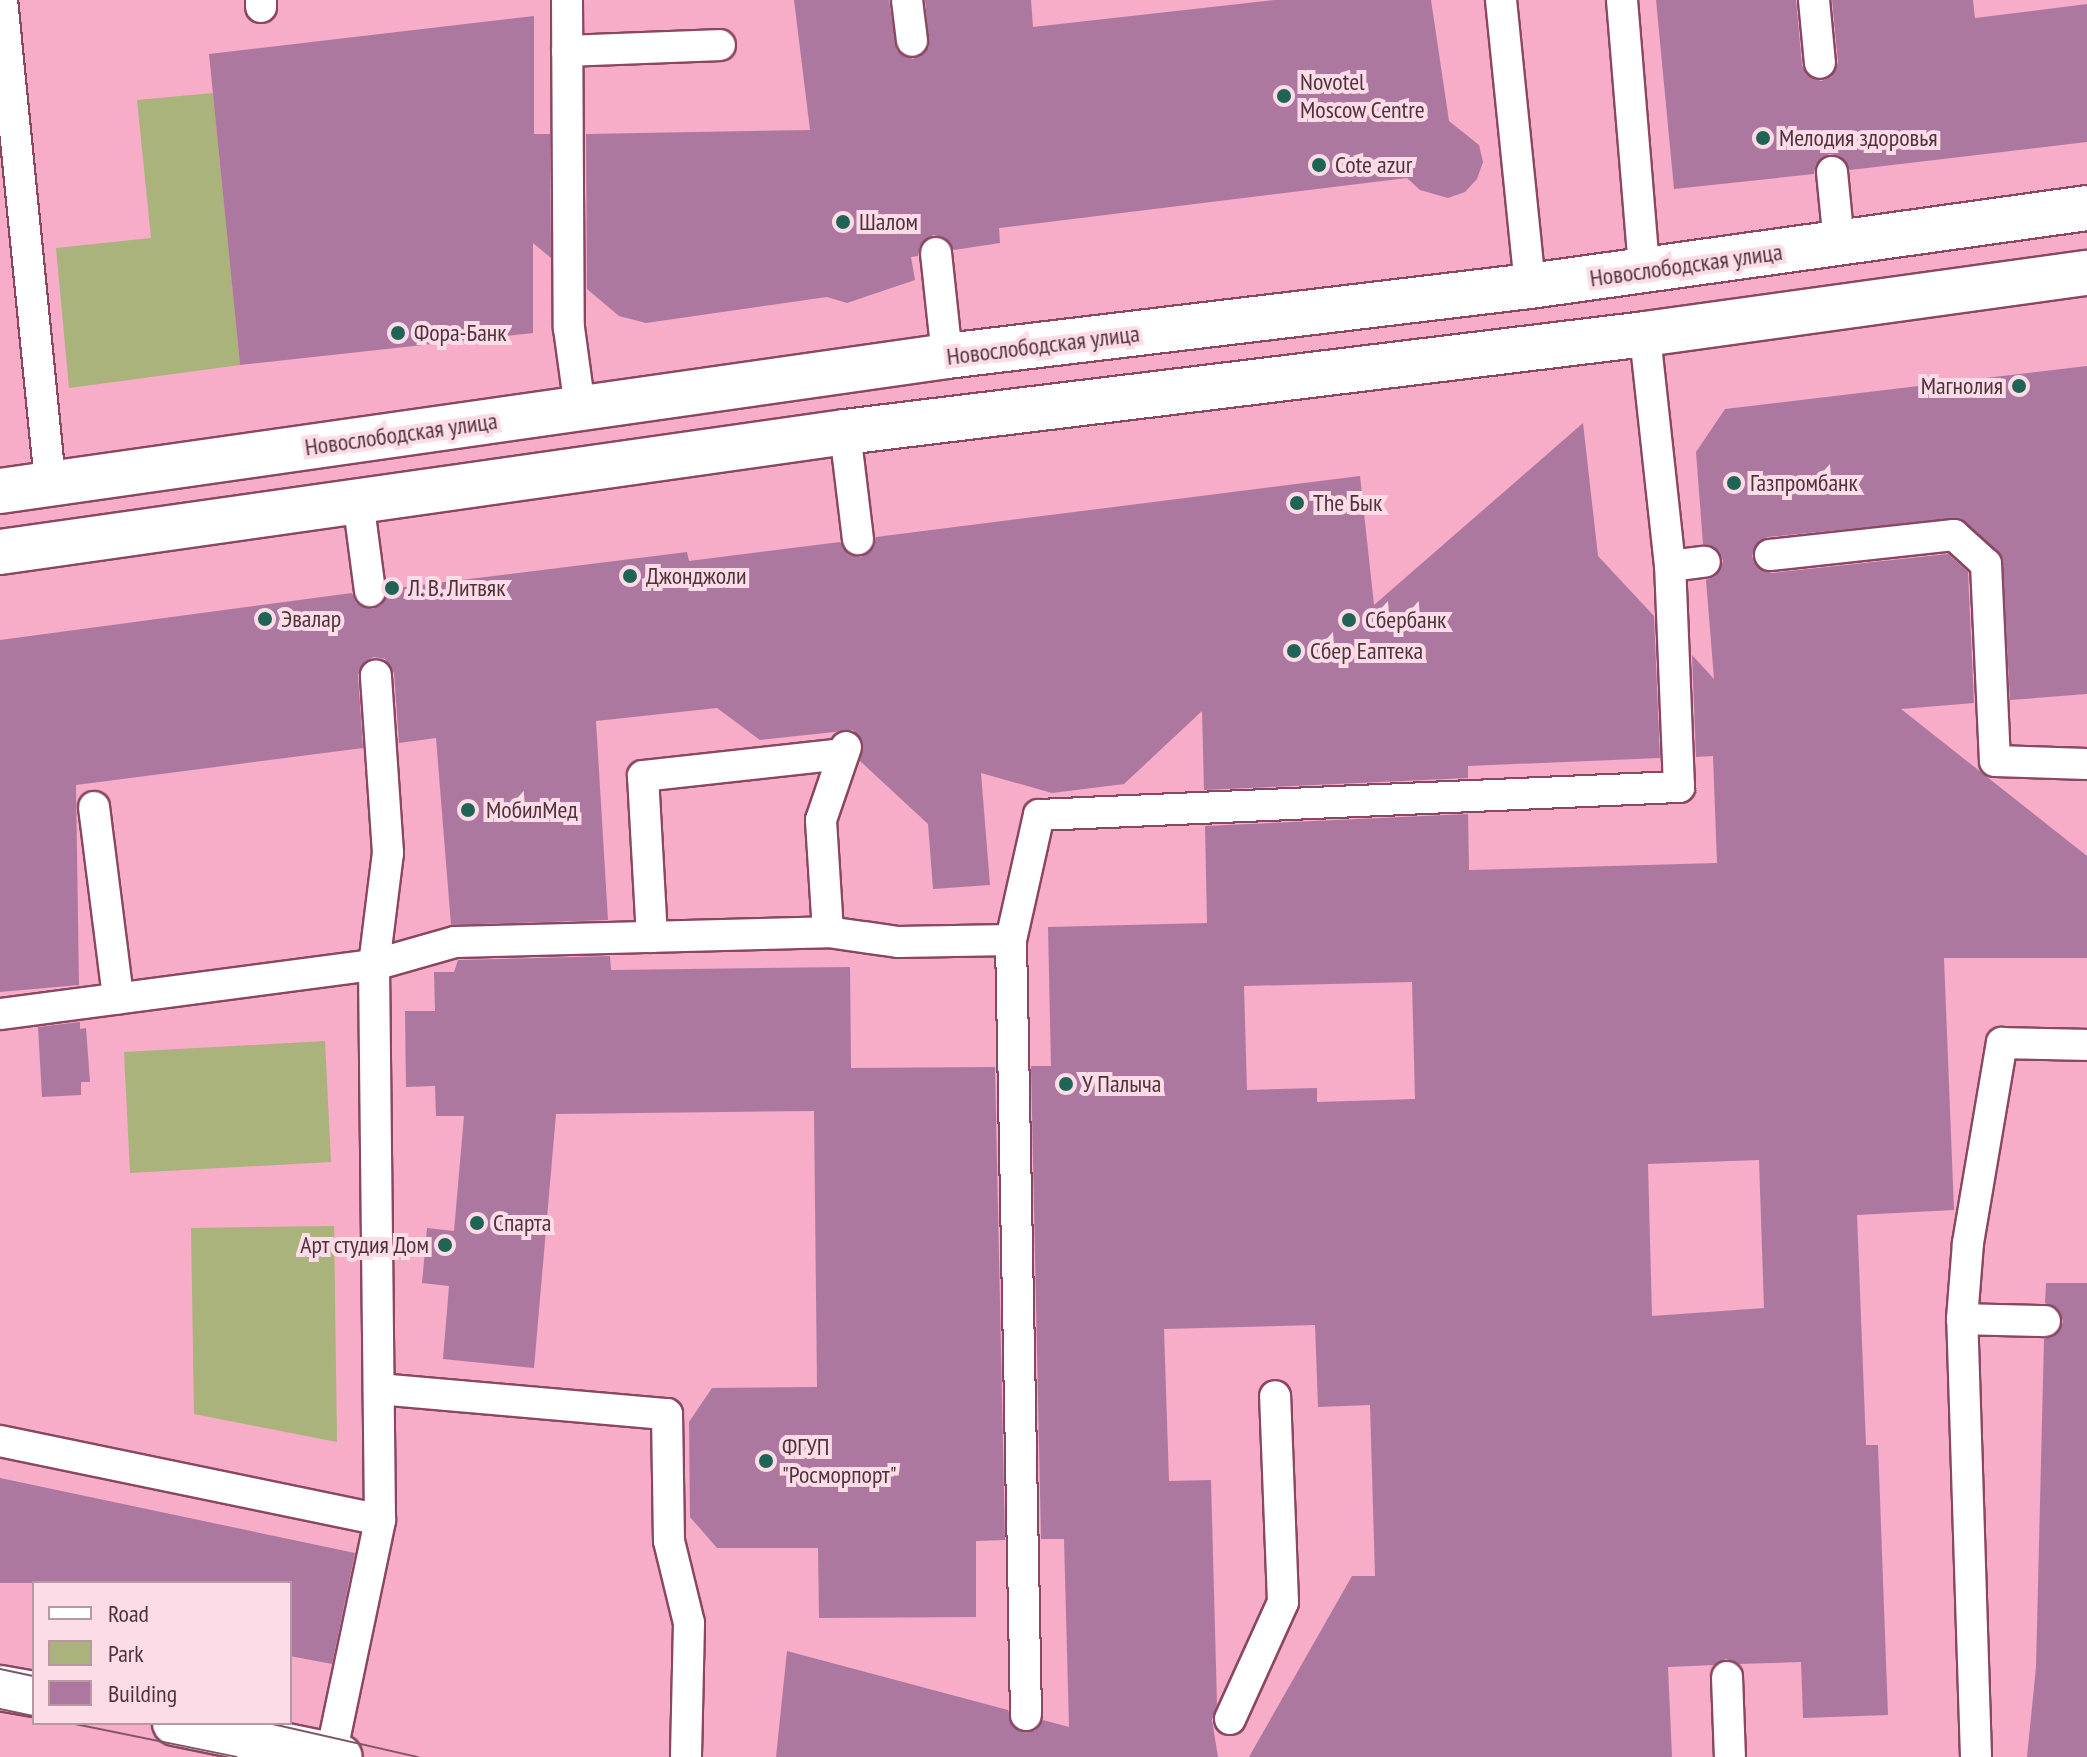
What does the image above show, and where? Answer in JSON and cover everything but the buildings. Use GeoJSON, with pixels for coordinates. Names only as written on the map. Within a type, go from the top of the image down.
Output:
{"type":"FeatureCollection","features":[{"type":"Feature","properties":{"kind":"main road","name":"Новослободская улица"},"geometry":{"type":"LineString","coordinates":[[0,491],[947,356],[1530,286],[2087,208]]}},
{"type":"Feature","properties":{"kind":"main road"},"geometry":{"type":"LineString","coordinates":[[0,552],[845,432],[1645,334],[2087,273]]}},
{"type":"Feature","properties":{"kind":"main road"},"geometry":{"type":"LineString","coordinates":[[0,1688],[32,1694]]}},
{"type":"Feature","properties":{"kind":"main road"},"geometry":{"type":"LineString","coordinates":[[183,1725],[285,1751],[336,1756]]}},
{"type":"Feature","properties":{"kind":"lane"},"geometry":{"type":"LineString","coordinates":[[567,0],[569,328],[580,408]]}},
{"type":"Feature","properties":{"kind":"lane"},"geometry":{"type":"LineString","coordinates":[[907,0],[912,41]]}},
{"type":"Feature","properties":{"kind":"lane"},"geometry":{"type":"LineString","coordinates":[[1501,0],[1530,286]]}},
{"type":"Feature","properties":{"kind":"lane"},"geometry":{"type":"LineString","coordinates":[[1622,0],[1644,270]]}},
{"type":"Feature","properties":{"kind":"lane"},"geometry":{"type":"LineString","coordinates":[[1814,0],[1820,63]]}},
{"type":"Feature","properties":{"kind":"lane"},"geometry":{"type":"LineString","coordinates":[[2,16],[50,484]]}},
{"type":"Feature","properties":{"kind":"lane"},"geometry":{"type":"LineString","coordinates":[[567,51],[720,45]]}},
{"type":"Feature","properties":{"kind":"lane"},"geometry":{"type":"LineString","coordinates":[[1832,172],[1839,243]]}},
{"type":"Feature","properties":{"kind":"lane"},"geometry":{"type":"LineString","coordinates":[[936,253],[947,356]]}},
{"type":"Feature","properties":{"kind":"lane"},"geometry":{"type":"LineString","coordinates":[[1026,1715],[1011,940],[1039,815],[1679,787],[1670,566],[1645,334]]}},
{"type":"Feature","properties":{"kind":"lane"},"geometry":{"type":"LineString","coordinates":[[845,432],[858,539]]}},
{"type":"Feature","properties":{"kind":"lane"},"geometry":{"type":"LineString","coordinates":[[358,500],[370,591]]}},
{"type":"Feature","properties":{"kind":"lane"},"geometry":{"type":"LineString","coordinates":[[1770,555],[1954,535],[1986,564],[1995,761],[2087,764]]}},
{"type":"Feature","properties":{"kind":"lane"},"geometry":{"type":"LineString","coordinates":[[1670,566],[1705,562]]}},
{"type":"Feature","properties":{"kind":"lane"},"geometry":{"type":"LineString","coordinates":[[336,1756],[380,1520],[374,965],[388,853],[376,675]]}},
{"type":"Feature","properties":{"kind":"lane"},"geometry":{"type":"LineString","coordinates":[[652,937],[643,776],[844,750],[821,820],[828,932]]}},
{"type":"Feature","properties":{"kind":"lane"},"geometry":{"type":"LineString","coordinates":[[94,807],[118,998]]}},
{"type":"Feature","properties":{"kind":"lane"},"geometry":{"type":"LineString","coordinates":[[0,1014],[374,965],[455,942],[828,932],[898,942],[1011,940]]}},
{"type":"Feature","properties":{"kind":"lane"},"geometry":{"type":"LineString","coordinates":[[1976,1757],[1962,1319],[1968,1243],[2002,1043],[2087,1045]]}},
{"type":"Feature","properties":{"kind":"lane"},"geometry":{"type":"LineString","coordinates":[[1962,1319],[2045,1321]]}},
{"type":"Feature","properties":{"kind":"lane"},"geometry":{"type":"LineString","coordinates":[[379,1389],[667,1414],[669,1541],[689,1623],[686,1757]]}},
{"type":"Feature","properties":{"kind":"lane"},"geometry":{"type":"LineString","coordinates":[[1230,1719],[1283,1602],[1275,1396]]}},
{"type":"Feature","properties":{"kind":"lane"},"geometry":{"type":"LineString","coordinates":[[0,1441],[380,1520]]}},
{"type":"Feature","properties":{"kind":"lane"},"geometry":{"type":"LineString","coordinates":[[1727,1677],[1730,1757]]}},
{"type":"Feature","properties":{"kind":"green space"},"geometry":{"type":"Polygon","coordinates":[[[213,93],[240,365],[69,388],[56,248],[151,238],[137,100],[213,93]]]}},
{"type":"Feature","properties":{"kind":"green space"},"geometry":{"type":"Polygon","coordinates":[[[325,1041],[331,1162],[130,1173],[124,1052],[325,1041]]]}},
{"type":"Feature","properties":{"kind":"green space"},"geometry":{"type":"Polygon","coordinates":[[[334,1226],[337,1442],[194,1414],[191,1228],[334,1226]]]}},
{"type":"Feature","properties":{"kind":"tram line"},"geometry":{"type":"LineString","coordinates":[[0,1669],[32,1676]]}},
{"type":"Feature","properties":{"kind":"tram line"},"geometry":{"type":"LineString","coordinates":[[0,1709],[32,1716]]}},
{"type":"Feature","properties":{"kind":"tram line"},"geometry":{"type":"LineString","coordinates":[[80,1725],[237,1757]]}},
{"type":"Feature","properties":{"kind":"tram line"},"geometry":{"type":"LineString","coordinates":[[277,1725],[418,1757]]}},
{"type":"Feature","properties":{"kind":"place","name":"Novotel Moscow Centre"},"geometry":{"type":"Point","coordinates":[1284,96]}},
{"type":"Feature","properties":{"kind":"place","name":"Мелодия здоровья"},"geometry":{"type":"Point","coordinates":[1763,138]}},
{"type":"Feature","properties":{"kind":"place","name":"Cote azur"},"geometry":{"type":"Point","coordinates":[1319,165]}},
{"type":"Feature","properties":{"kind":"place","name":"Шалом"},"geometry":{"type":"Point","coordinates":[843,222]}},
{"type":"Feature","properties":{"kind":"place","name":"Фора-Банк"},"geometry":{"type":"Point","coordinates":[398,333]}},
{"type":"Feature","properties":{"kind":"place","name":"Магнолия"},"geometry":{"type":"Point","coordinates":[2019,386]}},
{"type":"Feature","properties":{"kind":"place","name":"Газпромбанк"},"geometry":{"type":"Point","coordinates":[1734,483]}},
{"type":"Feature","properties":{"kind":"place","name":"The Бык"},"geometry":{"type":"Point","coordinates":[1297,503]}},
{"type":"Feature","properties":{"kind":"place","name":"Джонджоли"},"geometry":{"type":"Point","coordinates":[630,576]}},
{"type":"Feature","properties":{"kind":"place","name":"Л. В. Литвяк"},"geometry":{"type":"Point","coordinates":[392,588]}},
{"type":"Feature","properties":{"kind":"place","name":"Эвалар"},"geometry":{"type":"Point","coordinates":[265,619]}},
{"type":"Feature","properties":{"kind":"place","name":"Сбербанк"},"geometry":{"type":"Point","coordinates":[1349,620]}},
{"type":"Feature","properties":{"kind":"place","name":"Сбер Еаптека"},"geometry":{"type":"Point","coordinates":[1294,651]}},
{"type":"Feature","properties":{"kind":"place","name":"МобилМед"},"geometry":{"type":"Point","coordinates":[468,810]}},
{"type":"Feature","properties":{"kind":"place","name":"У Палыча"},"geometry":{"type":"Point","coordinates":[1066,1084]}},
{"type":"Feature","properties":{"kind":"place","name":"Спарта"},"geometry":{"type":"Point","coordinates":[477,1223]}},
{"type":"Feature","properties":{"kind":"place","name":"Арт студия Дом"},"geometry":{"type":"Point","coordinates":[445,1245]}},
{"type":"Feature","properties":{"kind":"place","name":"ФГУП \"Росморпорт\""},"geometry":{"type":"Point","coordinates":[766,1461]}}]}
